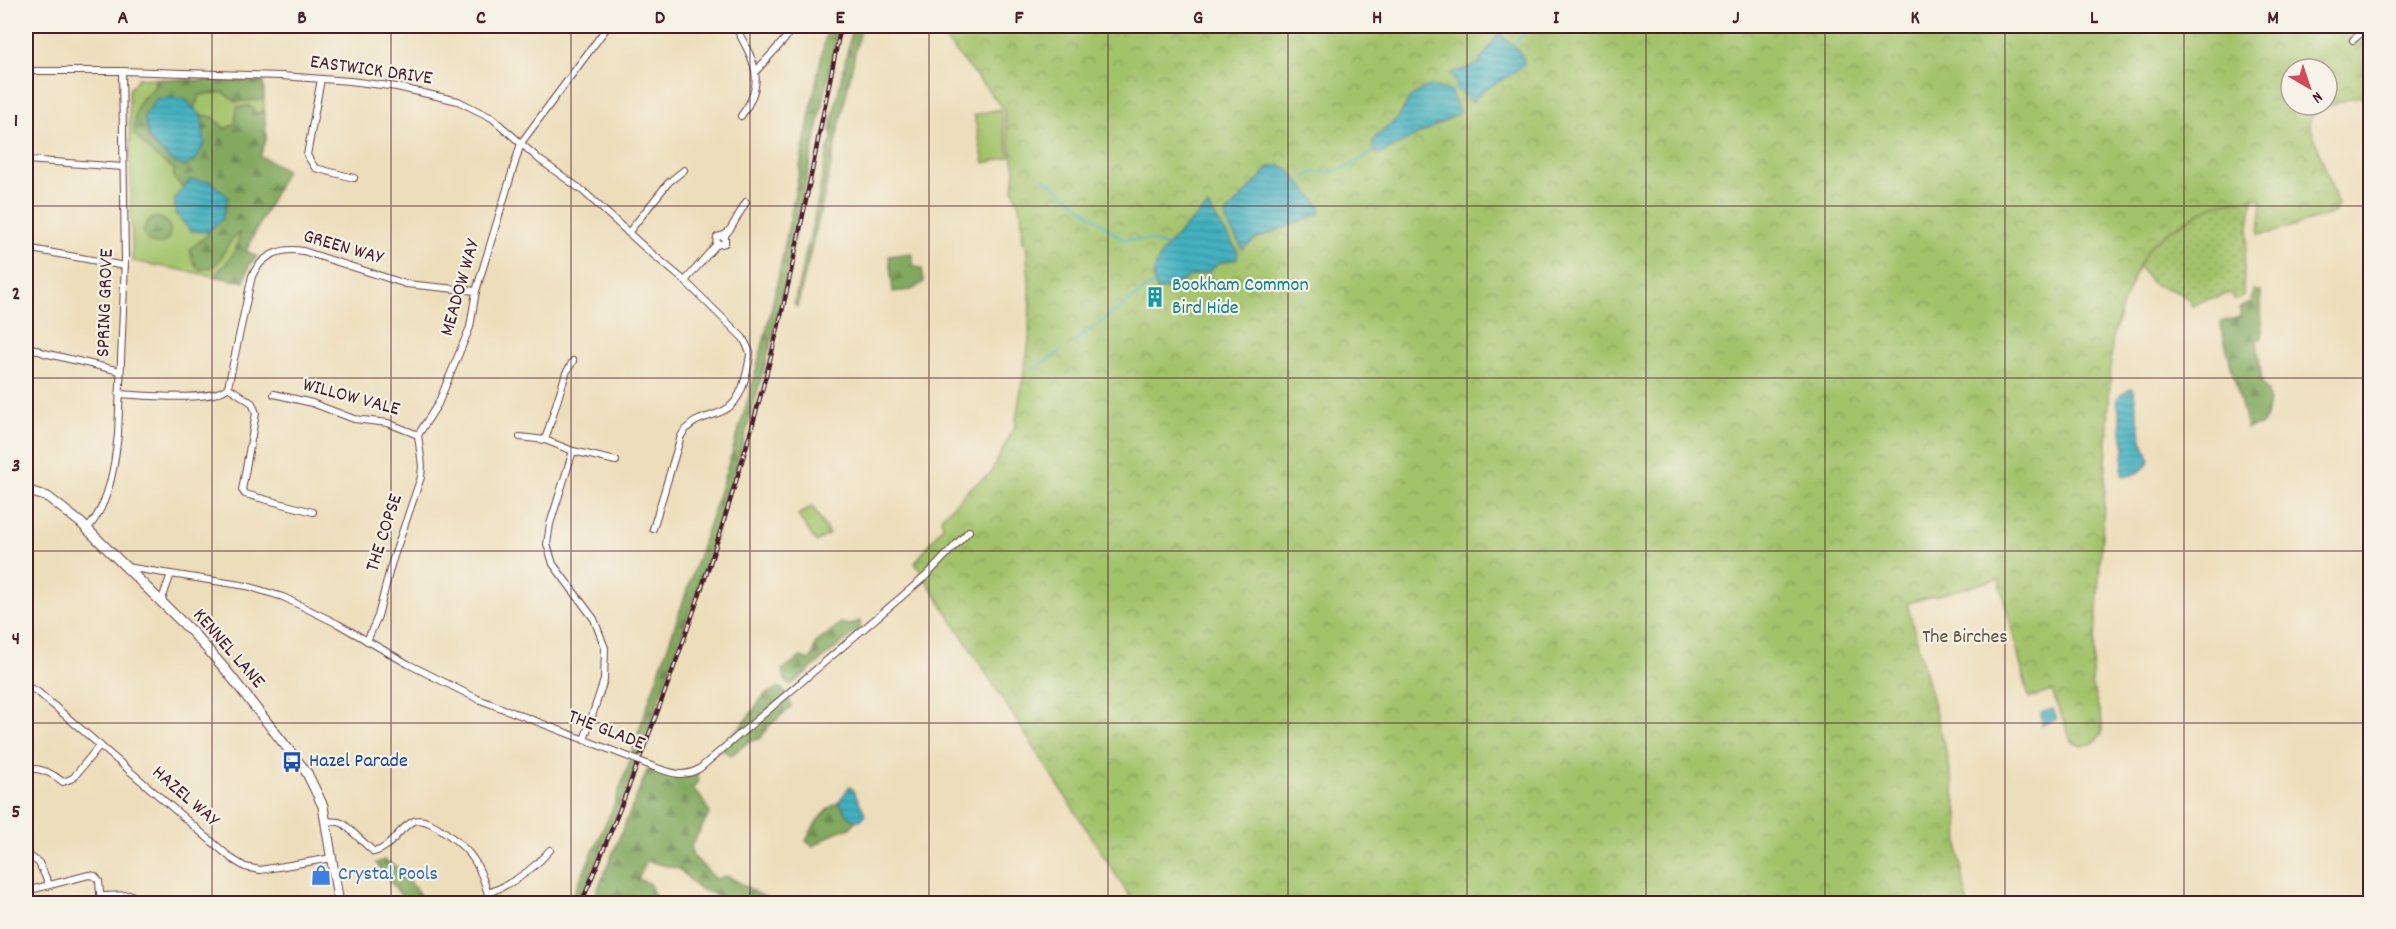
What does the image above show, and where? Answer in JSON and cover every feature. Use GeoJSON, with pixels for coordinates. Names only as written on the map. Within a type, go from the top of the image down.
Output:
{"type":"FeatureCollection","features":[{"type":"Feature","properties":{"kind":"street"},"geometry":{"type":"LineString","coordinates":[[26,34],[29,26]]}},
{"type":"Feature","properties":{"kind":"street"},"geometry":{"type":"LineString","coordinates":[[520,143],[608,26]]}},
{"type":"Feature","properties":{"kind":"street"},"geometry":{"type":"LineString","coordinates":[[735,26],[757,70]]}},
{"type":"Feature","properties":{"kind":"street"},"geometry":{"type":"LineString","coordinates":[[741,116],[751,99],[757,70],[785,39],[793,26]]}},
{"type":"Feature","properties":{"kind":"street"},"geometry":{"type":"LineString","coordinates":[[2353,40],[2370,26]]}},
{"type":"Feature","properties":{"kind":"street","name":"EASTWICK DRIVE"},"geometry":{"type":"LineString","coordinates":[[26,71],[122,71],[321,79],[397,87],[458,101],[492,118],[520,143],[583,191],[685,281],[743,338],[750,351],[737,401],[725,411],[691,424],[681,436],[653,529]]}},
{"type":"Feature","properties":{"kind":"street","name":"SPRING GROVE"},"geometry":{"type":"LineString","coordinates":[[87,529],[94,520],[109,483],[118,434],[125,267],[122,71]]}},
{"type":"Feature","properties":{"kind":"street"},"geometry":{"type":"LineString","coordinates":[[321,79],[307,155],[315,168],[354,178]]}},
{"type":"Feature","properties":{"kind":"street","name":"MEADOW WAY"},"geometry":{"type":"LineString","coordinates":[[418,435],[438,404],[470,327],[476,291],[520,143]]}},
{"type":"Feature","properties":{"kind":"street"},"geometry":{"type":"LineString","coordinates":[[26,160],[123,167]]}},
{"type":"Feature","properties":{"kind":"street"},"geometry":{"type":"LineString","coordinates":[[628,233],[668,183],[684,170]]}},
{"type":"Feature","properties":{"kind":"street"},"geometry":{"type":"LineString","coordinates":[[685,281],[716,245],[717,237],[725,235],[736,222],[746,202]]}},
{"type":"Feature","properties":{"kind":"street"},"geometry":{"type":"LineString","coordinates":[[26,248],[125,267]]}},
{"type":"Feature","properties":{"kind":"street","name":"GREEN WAY"},"geometry":{"type":"LineString","coordinates":[[228,387],[252,276],[261,262],[276,252],[303,251],[406,284],[476,291]]}},
{"type":"Feature","properties":{"kind":"street"},"geometry":{"type":"LineString","coordinates":[[30,347],[44,353],[120,370]]}},
{"type":"Feature","properties":{"kind":"street"},"geometry":{"type":"LineString","coordinates":[[545,440],[566,373],[573,361]]}},
{"type":"Feature","properties":{"kind":"street"},"geometry":{"type":"LineString","coordinates":[[119,394],[174,398],[219,393],[228,387],[252,403],[256,413],[242,490],[245,494],[313,512]]}},
{"type":"Feature","properties":{"kind":"street","name":"WILLOW VALE"},"geometry":{"type":"LineString","coordinates":[[274,394],[354,419],[388,423],[418,435]]}},
{"type":"Feature","properties":{"kind":"street","name":"THE COPSE"},"geometry":{"type":"LineString","coordinates":[[368,640],[378,616],[391,565],[421,477],[418,435]]}},
{"type":"Feature","properties":{"kind":"street"},"geometry":{"type":"LineString","coordinates":[[520,437],[545,440],[573,451],[616,461]]}},
{"type":"Feature","properties":{"kind":"street"},"geometry":{"type":"LineString","coordinates":[[573,451],[550,524],[547,544],[553,564],[594,619],[603,638],[606,659],[604,680],[585,740]]}},
{"type":"Feature","properties":{"kind":"street","name":"KENNEL LANE"},"geometry":{"type":"LineString","coordinates":[[26,490],[48,496],[87,529],[212,653],[307,773],[323,806],[339,903]]}},
{"type":"Feature","properties":{"kind":"street","name":"THE GLADE"},"geometry":{"type":"LineString","coordinates":[[125,567],[266,591],[315,612],[408,664],[478,699],[677,775],[690,774],[699,769],[927,575],[969,531]]}},
{"type":"Feature","properties":{"kind":"street"},"geometry":{"type":"LineString","coordinates":[[161,602],[171,574]]}},
{"type":"Feature","properties":{"kind":"street","name":"HAZEL WAY"},"geometry":{"type":"LineString","coordinates":[[26,684],[232,859],[246,867],[260,870],[332,858]]}},
{"type":"Feature","properties":{"kind":"street"},"geometry":{"type":"LineString","coordinates":[[26,769],[45,771],[63,782],[73,778],[100,745]]}},
{"type":"Feature","properties":{"kind":"street"},"geometry":{"type":"LineString","coordinates":[[325,821],[344,824],[374,852],[384,848],[411,822],[426,820],[471,855],[479,868],[491,903]]}},
{"type":"Feature","properties":{"kind":"street"},"geometry":{"type":"LineString","coordinates":[[488,893],[514,883],[540,862],[550,850]]}},
{"type":"Feature","properties":{"kind":"street"},"geometry":{"type":"LineString","coordinates":[[26,853],[39,863],[49,884]]}},
{"type":"Feature","properties":{"kind":"street"},"geometry":{"type":"LineString","coordinates":[[26,891],[89,875],[95,876],[99,881],[101,903]]}},
{"type":"Feature","properties":{"kind":"street"},"geometry":{"type":"LineString","coordinates":[[102,896],[131,896]]}},
{"type":"Feature","properties":{"kind":"green space"},"geometry":{"type":"Polygon","coordinates":[[[828,26],[839,26],[773,336],[717,532],[640,755],[631,754],[703,544],[752,385],[775,294],[828,26]]]}},
{"type":"Feature","properties":{"kind":"green space"},"geometry":{"type":"Polygon","coordinates":[[[853,26],[861,26],[821,210],[797,307],[794,304],[828,148],[832,139],[830,130],[853,26]]]}},
{"type":"Feature","properties":{"kind":"green space"},"geometry":{"type":"Polygon","coordinates":[[[934,26],[2370,26],[2370,97],[2339,102],[2339,57],[2279,57],[2279,117],[2313,117],[2309,121],[2338,205],[2334,213],[2271,233],[2259,234],[2262,200],[2253,198],[2139,265],[2124,301],[2112,340],[2092,685],[2102,721],[2102,734],[2093,743],[2081,746],[2071,741],[2052,691],[2029,698],[1999,579],[1907,603],[1948,760],[1958,813],[1959,852],[1967,903],[1134,903],[915,563],[943,526],[941,518],[970,488],[990,474],[1015,426],[1029,342],[1030,296],[1021,210],[1013,189],[1015,170],[1003,108],[934,26]]]}},
{"type":"Feature","properties":{"kind":"green space"},"geometry":{"type":"Polygon","coordinates":[[[138,78],[263,82],[266,139],[260,156],[286,170],[246,251],[257,257],[249,265],[244,282],[132,261],[129,90],[138,78]]]}},
{"type":"Feature","properties":{"kind":"green space"},"geometry":{"type":"Polygon","coordinates":[[[155,79],[263,82],[264,99],[236,102],[223,92],[200,95],[194,108],[183,98],[205,143],[201,115],[213,117],[225,129],[235,124],[237,107],[250,106],[257,114],[264,110],[266,139],[260,156],[286,170],[246,251],[257,257],[249,265],[244,282],[217,277],[217,273],[235,250],[239,233],[232,239],[215,265],[199,270],[193,261],[190,249],[209,234],[207,232],[222,219],[190,180],[183,188],[174,178],[174,169],[155,156],[134,134],[137,108],[143,98],[154,88],[155,79]]]}},
{"type":"Feature","properties":{"kind":"green space"},"geometry":{"type":"Polygon","coordinates":[[[1000,109],[1010,157],[984,163],[974,115],[1000,109]]]}},
{"type":"Feature","properties":{"kind":"green space"},"geometry":{"type":"Polygon","coordinates":[[[2253,198],[2244,263],[2243,297],[2235,300],[2231,293],[2192,306],[2183,295],[2154,284],[2144,274],[2139,265],[2152,244],[2175,227],[2213,205],[2253,198]]]}},
{"type":"Feature","properties":{"kind":"green space"},"geometry":{"type":"Polygon","coordinates":[[[157,218],[166,222],[170,231],[166,240],[157,244],[148,240],[144,231],[148,222],[157,218]]]}},
{"type":"Feature","properties":{"kind":"green space"},"geometry":{"type":"Polygon","coordinates":[[[911,253],[914,266],[922,269],[924,282],[912,290],[893,292],[889,256],[911,253]]]}},
{"type":"Feature","properties":{"kind":"green space"},"geometry":{"type":"Polygon","coordinates":[[[2253,290],[2261,292],[2262,338],[2257,340],[2262,384],[2268,391],[2269,400],[2266,417],[2260,425],[2247,428],[2220,322],[2240,317],[2240,308],[2251,303],[2253,290]]]}},
{"type":"Feature","properties":{"kind":"green space"},"geometry":{"type":"Polygon","coordinates":[[[812,506],[829,534],[816,542],[798,515],[812,506]]]}},
{"type":"Feature","properties":{"kind":"green space"},"geometry":{"type":"Polygon","coordinates":[[[860,621],[860,628],[791,685],[786,682],[782,670],[801,657],[809,660],[813,655],[815,644],[841,623],[848,625],[860,621]]]}},
{"type":"Feature","properties":{"kind":"green space"},"geometry":{"type":"Polygon","coordinates":[[[778,688],[782,689],[790,700],[791,707],[767,728],[761,738],[748,742],[731,756],[718,746],[742,725],[765,694],[778,688]]]}},
{"type":"Feature","properties":{"kind":"green space"},"geometry":{"type":"Polygon","coordinates":[[[630,760],[638,763],[579,903],[569,904],[614,805],[630,760]]]}},
{"type":"Feature","properties":{"kind":"green space"},"geometry":{"type":"Polygon","coordinates":[[[648,769],[677,778],[697,773],[699,780],[692,789],[700,796],[710,813],[691,846],[692,855],[716,879],[728,876],[774,903],[719,903],[716,895],[698,888],[679,869],[647,861],[638,879],[649,883],[656,898],[669,903],[592,903],[648,769]]]}},
{"type":"Feature","properties":{"kind":"green space"},"geometry":{"type":"Polygon","coordinates":[[[839,802],[848,816],[855,821],[849,829],[837,831],[812,846],[806,841],[815,824],[823,814],[839,802]]]}},
{"type":"Feature","properties":{"kind":"green space"},"geometry":{"type":"Polygon","coordinates":[[[384,860],[400,869],[426,903],[407,903],[376,863],[384,860]]]}},
{"type":"Feature","properties":{"kind":"water"},"geometry":{"type":"Polygon","coordinates":[[[1499,34],[1518,50],[1525,64],[1483,90],[1472,102],[1456,89],[1456,83],[1450,74],[1478,64],[1499,34]]]}},
{"type":"Feature","properties":{"kind":"water"},"geometry":{"type":"Polygon","coordinates":[[[1431,86],[1450,91],[1460,113],[1381,154],[1374,151],[1372,145],[1375,138],[1399,117],[1409,99],[1431,86]]]}},
{"type":"Feature","properties":{"kind":"water"},"geometry":{"type":"Polygon","coordinates":[[[157,98],[184,98],[201,115],[205,143],[196,160],[186,166],[174,163],[149,140],[144,117],[157,98]]]}},
{"type":"Feature","properties":{"kind":"water"},"geometry":{"type":"Polygon","coordinates":[[[1281,165],[1289,170],[1320,206],[1321,213],[1256,239],[1243,249],[1227,224],[1225,215],[1270,167],[1281,165]]]}},
{"type":"Feature","properties":{"kind":"water"},"geometry":{"type":"Polygon","coordinates":[[[190,180],[210,181],[228,197],[222,219],[207,232],[191,231],[175,213],[175,198],[190,180]]]}},
{"type":"Feature","properties":{"kind":"water"},"geometry":{"type":"Polygon","coordinates":[[[1208,206],[1238,252],[1237,259],[1219,263],[1210,271],[1189,277],[1176,286],[1158,291],[1154,280],[1155,268],[1160,256],[1179,233],[1208,206]]]}},
{"type":"Feature","properties":{"kind":"water"},"geometry":{"type":"Polygon","coordinates":[[[2131,388],[2134,392],[2141,436],[2150,461],[2138,472],[2123,476],[2124,444],[2117,399],[2131,388]]]}},
{"type":"Feature","properties":{"kind":"water"},"geometry":{"type":"Polygon","coordinates":[[[2053,709],[2057,719],[2042,725],[2041,713],[2053,709]]]}},
{"type":"Feature","properties":{"kind":"water"},"geometry":{"type":"Polygon","coordinates":[[[849,787],[852,788],[864,811],[865,815],[862,819],[855,821],[848,816],[839,802],[849,787]]]}},
{"type":"Feature","properties":{"kind":"waterway"},"geometry":{"type":"LineString","coordinates":[[1514,45],[1529,26]]}},
{"type":"Feature","properties":{"kind":"waterway"},"geometry":{"type":"LineString","coordinates":[[1450,91],[1456,89]]}},
{"type":"Feature","properties":{"kind":"waterway"},"geometry":{"type":"LineString","coordinates":[[1304,178],[1314,173],[1342,169],[1374,151]]}},
{"type":"Feature","properties":{"kind":"waterway"},"geometry":{"type":"LineString","coordinates":[[1043,177],[1122,239],[1149,240],[1166,246]]}},
{"type":"Feature","properties":{"kind":"waterway"},"geometry":{"type":"LineString","coordinates":[[1072,343],[1153,284]]}},
{"type":"Feature","properties":{"kind":"waterway"},"geometry":{"type":"LineString","coordinates":[[1033,369],[1061,351]]}},
{"type":"Feature","properties":{"kind":"railway"},"geometry":{"type":"LineString","coordinates":[[581,904],[666,690],[739,472],[788,287],[841,26]]}},
{"type":"Feature","properties":{"kind":"place","name":"Bookham Common Bird Hide"},"geometry":{"type":"Point","coordinates":[1155,297]}},
{"type":"Feature","properties":{"kind":"place","name":"Hazel Parade"},"geometry":{"type":"Point","coordinates":[292,762]}},
{"type":"Feature","properties":{"kind":"place","name":"Crystal Pools"},"geometry":{"type":"Point","coordinates":[321,875]}},
{"type":"Feature","properties":{"kind":"park label","name":"The Birches"},"geometry":{"type":"Point","coordinates":[1965,638]}}]}
